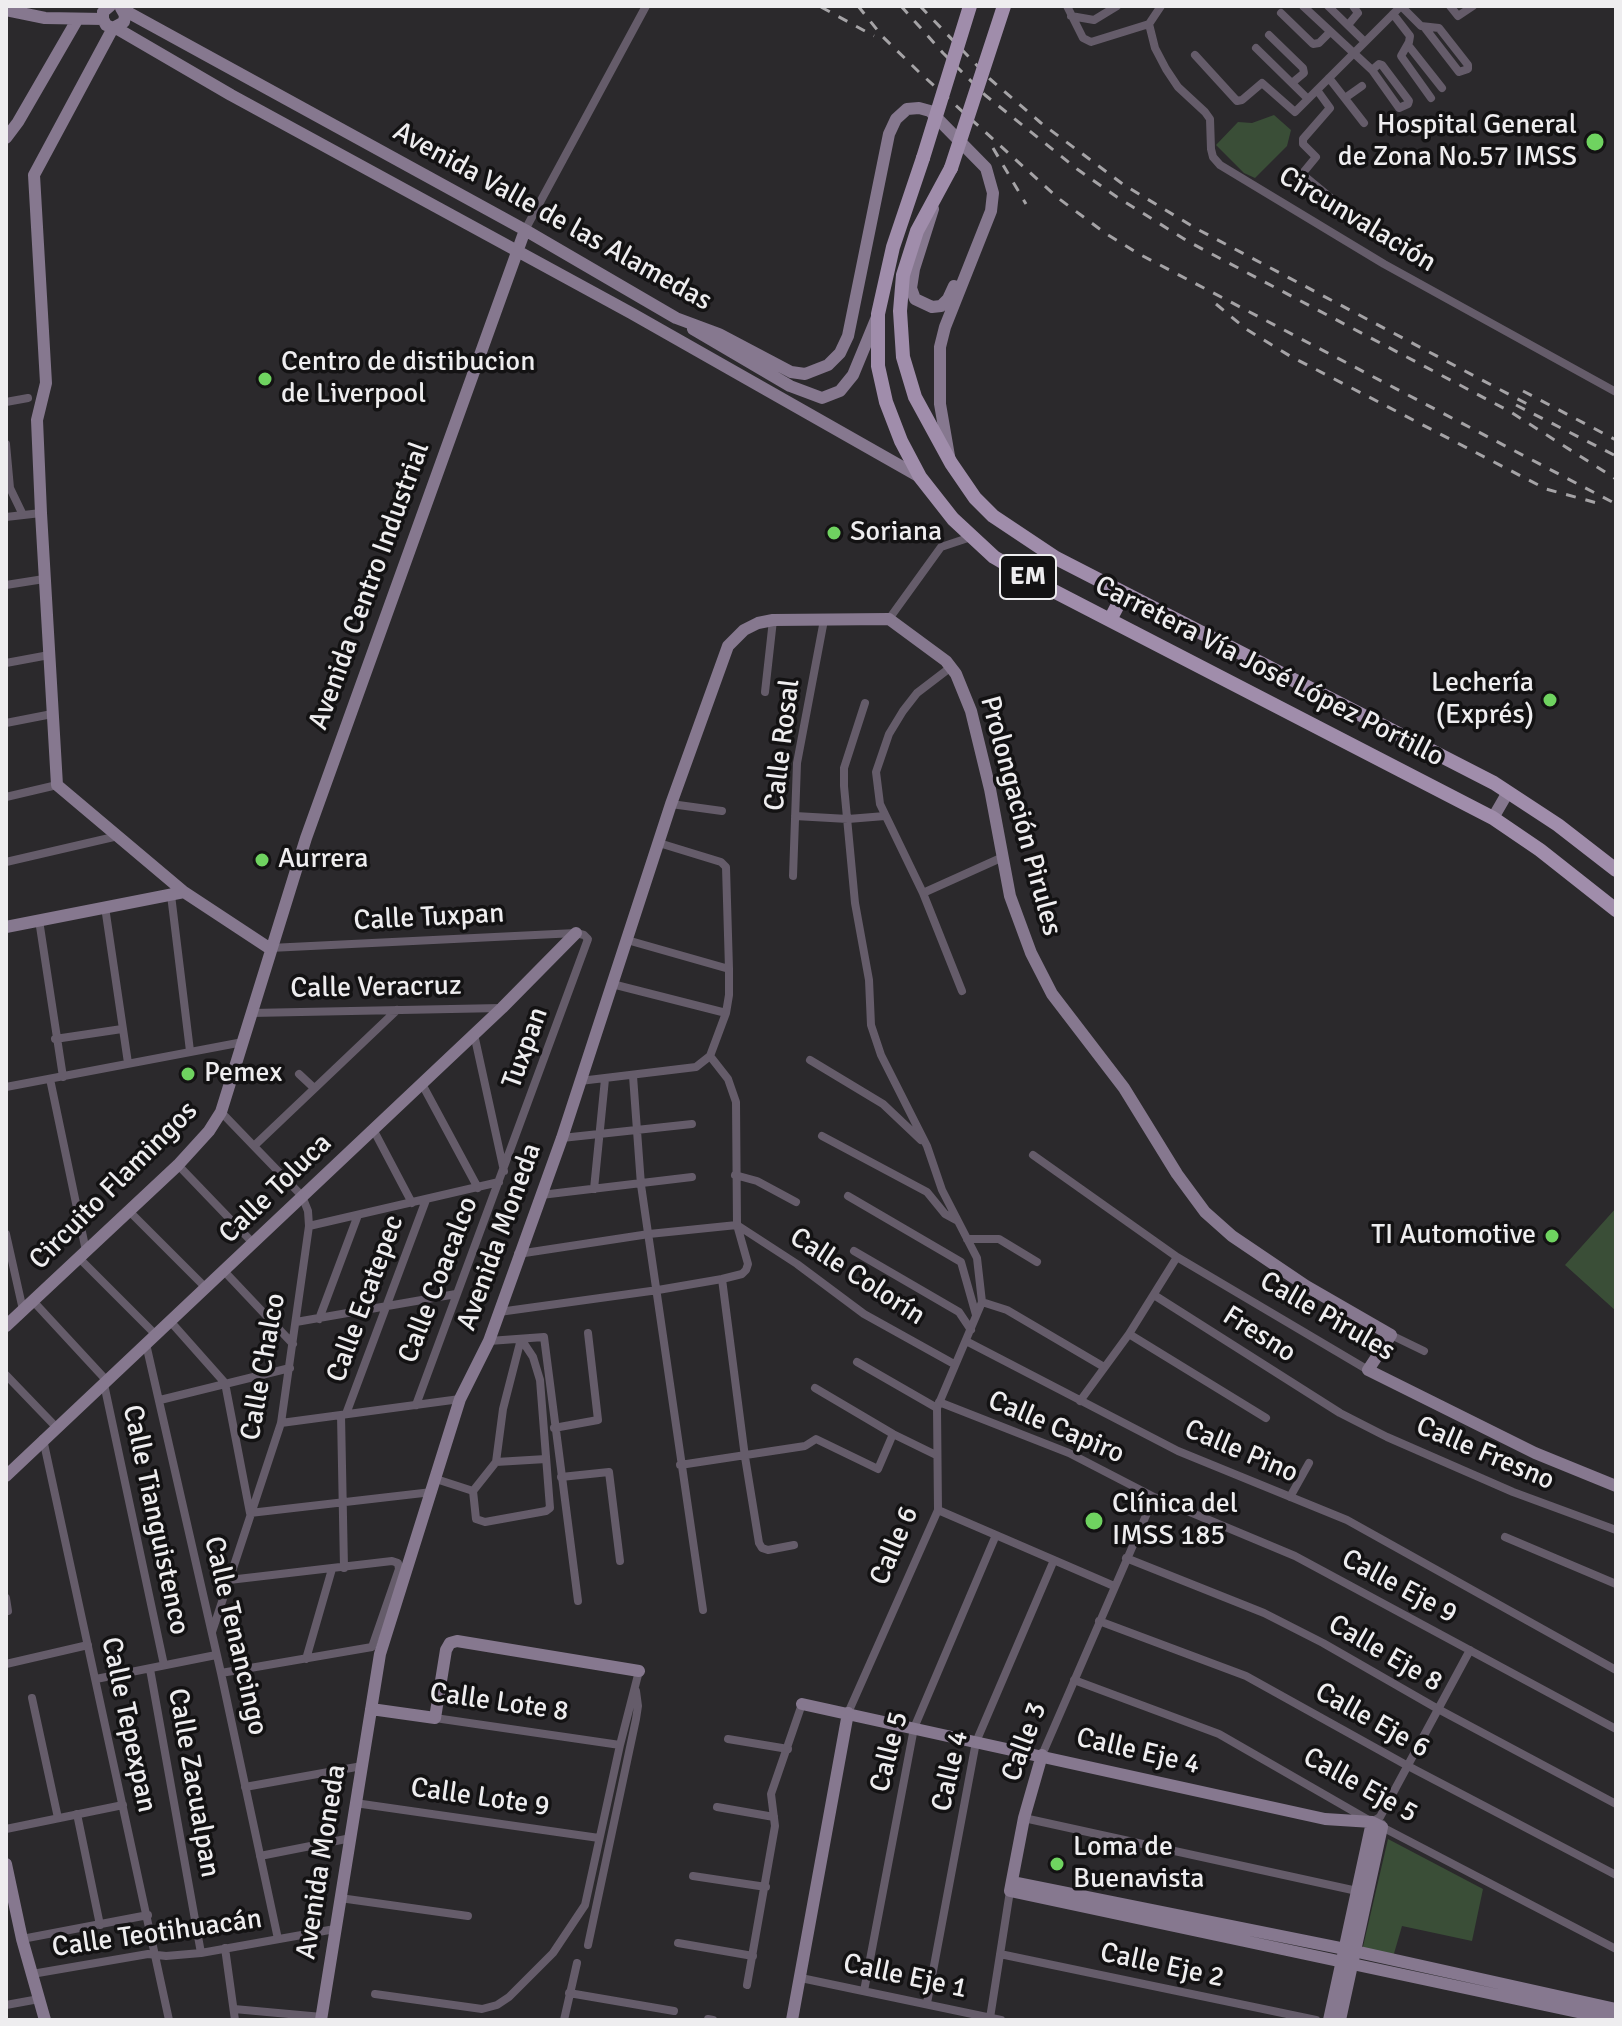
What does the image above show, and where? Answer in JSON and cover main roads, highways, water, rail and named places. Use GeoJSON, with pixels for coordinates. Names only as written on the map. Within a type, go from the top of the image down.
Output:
{"type":"FeatureCollection","features":[{"type":"Feature","properties":{"kind":"main road","name":"Carretera Vía José López Portillo"},"geometry":{"type":"LineString","coordinates":[[970,6],[893,247],[878,314],[878,366],[886,402],[901,441],[920,477],[947,513],[994,557],[1493,818],[1540,850],[1616,910]]}},
{"type":"Feature","properties":{"kind":"main road","name":"Carretera Vía José López Portillo"},"geometry":{"type":"LineString","coordinates":[[1004,6],[951,168],[917,231],[903,275],[900,311],[903,357],[915,397],[951,463],[975,498],[993,516],[1056,558],[1508,792],[1558,825],[1616,870]]}},
{"type":"Feature","properties":{"kind":"main road"},"geometry":{"type":"LineString","coordinates":[[115,28],[106,25],[103,12],[117,7],[125,19],[122,25],[115,28],[34,175],[46,383],[37,420],[57,785],[118,836],[177,893],[269,948]]}},
{"type":"Feature","properties":{"kind":"main road","name":"Avenida Valle de las Alamedas"},"geometry":{"type":"LineString","coordinates":[[117,7],[525,230],[676,318],[719,334],[791,372],[805,374],[828,365],[840,353],[848,336],[889,134],[896,119],[907,109],[930,111],[986,168],[993,193],[991,211],[940,347],[940,404],[951,463]]}},
{"type":"Feature","properties":{"kind":"main road"},"geometry":{"type":"LineString","coordinates":[[8,11],[27,16],[103,19]]}},
{"type":"Feature","properties":{"kind":"main road"},"geometry":{"type":"LineString","coordinates":[[6,138],[77,20]]}},
{"type":"Feature","properties":{"kind":"main road","name":"Avenida Valle de las Alamedas"},"geometry":{"type":"LineString","coordinates":[[115,28],[231,95],[631,313],[920,477]]}},
{"type":"Feature","properties":{"kind":"main road"},"geometry":{"type":"LineString","coordinates":[[938,196],[914,269],[911,288],[915,299],[923,305],[941,306],[948,299],[965,263],[975,253]]}},
{"type":"Feature","properties":{"kind":"main road","name":"Avenida Centro Industrial"},"geometry":{"type":"LineString","coordinates":[[221,1112],[269,948],[329,773],[525,230]]}},
{"type":"Feature","properties":{"kind":"main road"},"geometry":{"type":"LineString","coordinates":[[631,313],[676,318],[714,344],[790,386],[822,398],[840,391],[853,375],[878,314]]}},
{"type":"Feature","properties":{"kind":"main road"},"geometry":{"type":"LineString","coordinates":[[1110,620],[1124,593]]}},
{"type":"Feature","properties":{"kind":"main road","name":"Avenida Moneda"},"geometry":{"type":"LineString","coordinates":[[321,2018],[380,1654],[460,1399],[489,1341],[562,1138],[671,804],[728,646],[744,630],[773,620],[889,619]]}},
{"type":"Feature","properties":{"kind":"main road","name":"Prolongación Pirules"},"geometry":{"type":"LineString","coordinates":[[889,619],[951,667],[971,711],[1010,896],[1031,953],[1052,994],[1124,1088],[1177,1174],[1205,1212],[1232,1236],[1306,1286],[1391,1335],[1368,1370]]}},
{"type":"Feature","properties":{"kind":"main road"},"geometry":{"type":"LineString","coordinates":[[1493,818],[1508,792]]}},
{"type":"Feature","properties":{"kind":"main road"},"geometry":{"type":"LineString","coordinates":[[6,927],[177,893]]}},
{"type":"Feature","properties":{"kind":"main road","name":"Calle Toluca"},"geometry":{"type":"LineString","coordinates":[[7,1473],[582,936]]}},
{"type":"Feature","properties":{"kind":"main road","name":"Circuito Flamingos"},"geometry":{"type":"LineString","coordinates":[[6,1326],[178,1165],[209,1131],[221,1112]]}},
{"type":"Feature","properties":{"kind":"main road","name":"Calle Pirules"},"geometry":{"type":"LineString","coordinates":[[1368,1370],[1535,1453],[1616,1486]]}},
{"type":"Feature","properties":{"kind":"main road","name":"Calle Lote 8"},"geometry":{"type":"LineString","coordinates":[[371,1709],[435,1718],[446,1650],[450,1643],[457,1641],[639,1671]]}},
{"type":"Feature","properties":{"kind":"main road","name":"Calle Eje 4"},"geometry":{"type":"LineString","coordinates":[[802,1704],[1325,1819],[1378,1822]]}},
{"type":"Feature","properties":{"kind":"main road","name":"Calle 6"},"geometry":{"type":"LineString","coordinates":[[795,2019],[848,1713]]}},
{"type":"Feature","properties":{"kind":"main road","name":"Calle 3"},"geometry":{"type":"LineString","coordinates":[[1042,1755],[1024,1818],[1011,1886],[1349,1956]]}},
{"type":"Feature","properties":{"kind":"main road"},"geometry":{"type":"LineString","coordinates":[[1340,2020],[1357,1891],[1378,1822]]}},
{"type":"Feature","properties":{"kind":"main road"},"geometry":{"type":"LineString","coordinates":[[1329,2020],[1349,1956],[1378,1822]]}},
{"type":"Feature","properties":{"kind":"main road"},"geometry":{"type":"LineString","coordinates":[[6,1864],[10,1904],[45,2020]]}},
{"type":"Feature","properties":{"kind":"main road"},"geometry":{"type":"LineString","coordinates":[[1349,1956],[1616,2009]]}},
{"type":"Feature","properties":{"kind":"main road"},"geometry":{"type":"LineString","coordinates":[[1349,1956],[1615,2020]]}},
{"type":"Feature","properties":{"kind":"railway"},"geometry":{"type":"LineString","coordinates":[[858,6],[883,37],[920,73],[1058,198],[1105,233],[1139,254],[1616,504]]}},
{"type":"Feature","properties":{"kind":"railway"},"geometry":{"type":"LineString","coordinates":[[901,6],[985,95],[1117,197],[1189,242],[1509,411],[1616,479]]}},
{"type":"Feature","properties":{"kind":"railway"},"geometry":{"type":"LineString","coordinates":[[920,6],[990,79],[1041,123],[1124,185],[1197,229],[1531,406]]}},
{"type":"Feature","properties":{"kind":"railway"},"geometry":{"type":"LineString","coordinates":[[821,7],[874,36]]}},
{"type":"Feature","properties":{"kind":"railway"},"geometry":{"type":"LineString","coordinates":[[993,148],[1026,204]]}},
{"type":"Feature","properties":{"kind":"railway"},"geometry":{"type":"LineString","coordinates":[[1216,304],[1246,329],[1290,356],[1546,489],[1597,503]]}},
{"type":"Feature","properties":{"kind":"railway"},"geometry":{"type":"LineString","coordinates":[[1523,391],[1616,440]]}},
{"type":"Feature","properties":{"kind":"railway"},"geometry":{"type":"LineString","coordinates":[[1516,405],[1616,456]]}},
{"type":"Feature","properties":{"kind":"place","name":"Hospital General de Zona No.57 IMSS"},"geometry":{"type":"Point","coordinates":[1595,142]}},
{"type":"Feature","properties":{"kind":"place","name":"Centro de distibucion de Liverpool"},"geometry":{"type":"Point","coordinates":[265,379]}},
{"type":"Feature","properties":{"kind":"place","name":"Soriana"},"geometry":{"type":"Point","coordinates":[834,533]}},
{"type":"Feature","properties":{"kind":"place","name":"Lechería (Exprés)"},"geometry":{"type":"Point","coordinates":[1550,700]}},
{"type":"Feature","properties":{"kind":"place","name":"Aurrera"},"geometry":{"type":"Point","coordinates":[262,860]}},
{"type":"Feature","properties":{"kind":"place","name":"Pemex"},"geometry":{"type":"Point","coordinates":[188,1074]}},
{"type":"Feature","properties":{"kind":"place","name":"TI Automotive"},"geometry":{"type":"Point","coordinates":[1552,1236]}},
{"type":"Feature","properties":{"kind":"place","name":"Clínica del IMSS 185"},"geometry":{"type":"Point","coordinates":[1094,1521]}},
{"type":"Feature","properties":{"kind":"place","name":"Loma de Buenavista"},"geometry":{"type":"Point","coordinates":[1057,1864]}}]}
